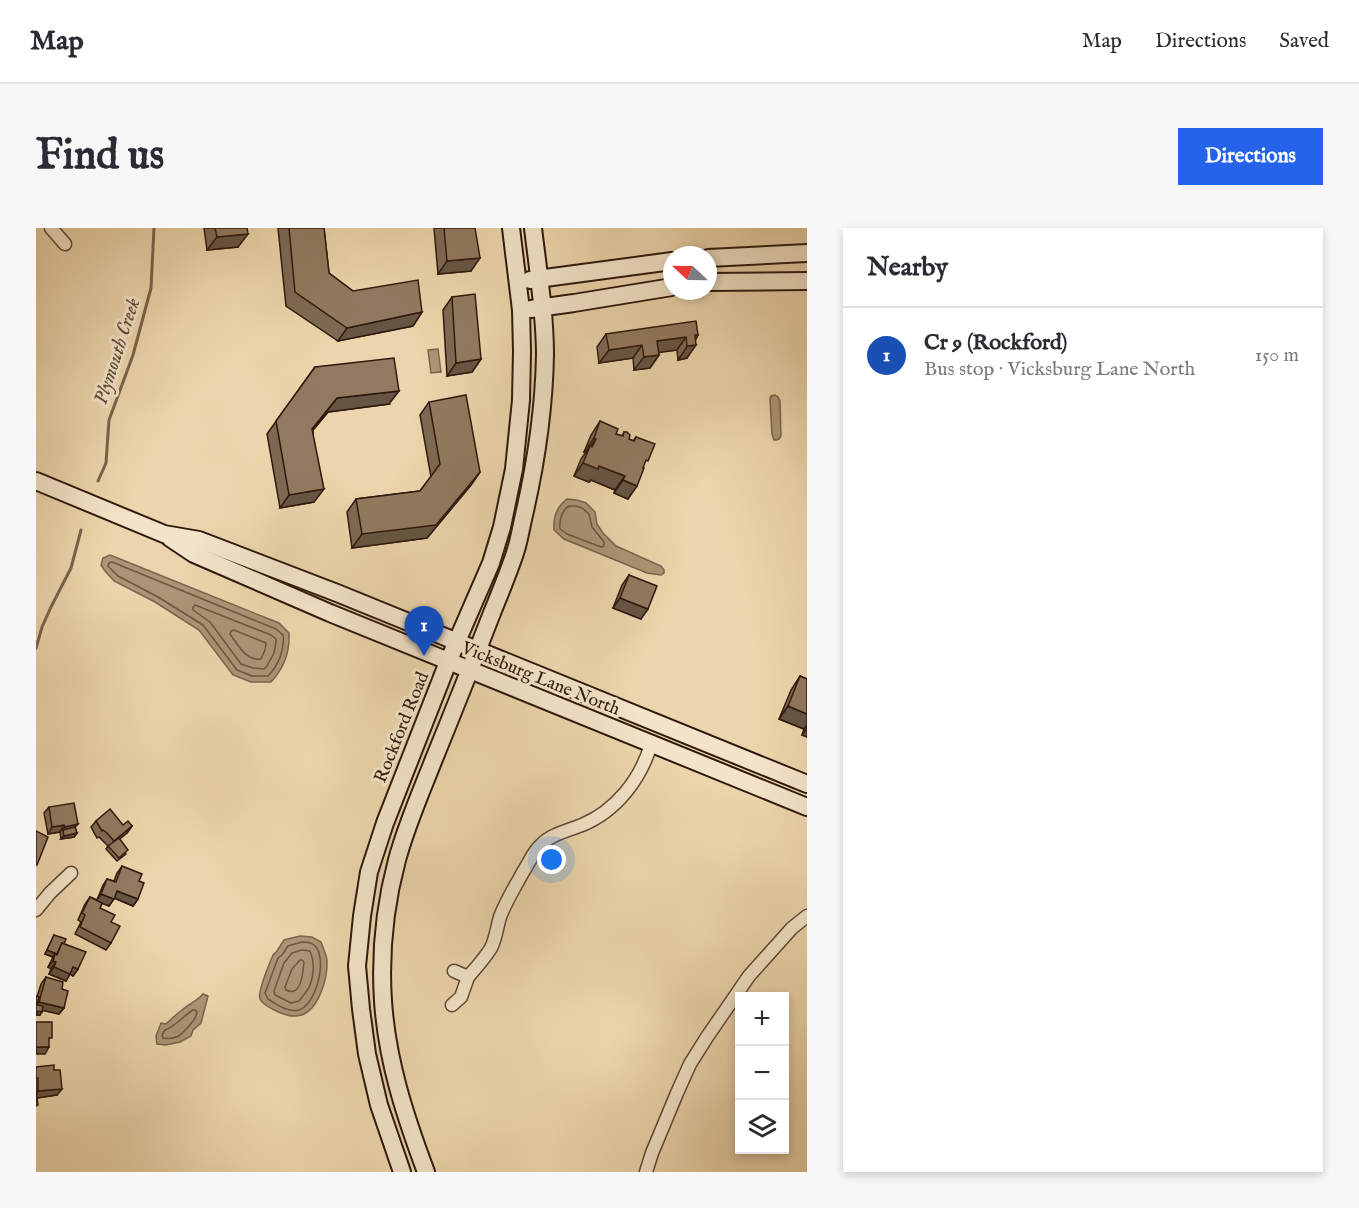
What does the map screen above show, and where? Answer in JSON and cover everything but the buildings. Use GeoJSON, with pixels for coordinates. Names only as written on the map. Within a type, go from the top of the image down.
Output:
{"type":"FeatureCollection","features":[{"type":"Feature","properties":{"kind":"main road","name":"Rockford Road"},"geometry":{"type":"LineString","coordinates":[[402,1172],[379,1105],[367,1054],[357,966],[369,872],[385,823],[448,662],[490,563],[502,527],[514,469],[521,400],[521,310],[511,228]]}},
{"type":"Feature","properties":{"kind":"main road"},"geometry":{"type":"LineString","coordinates":[[426,1172],[395,1079],[386,1032],[383,954],[387,909],[397,860],[413,812],[515,553],[532,479],[543,400],[545,354],[534,228]]}},
{"type":"Feature","properties":{"kind":"main road"},"geometry":{"type":"LineString","coordinates":[[717,258],[807,253]]}},
{"type":"Feature","properties":{"kind":"main road"},"geometry":{"type":"LineString","coordinates":[[518,281],[663,262]]}},
{"type":"Feature","properties":{"kind":"main road"},"geometry":{"type":"LineString","coordinates":[[717,282],[807,280]]}},
{"type":"Feature","properties":{"kind":"main road"},"geometry":{"type":"LineString","coordinates":[[521,310],[585,302],[663,288]]}},
{"type":"Feature","properties":{"kind":"main road","name":"Vicksburg Lane North"},"geometry":{"type":"LineString","coordinates":[[36,481],[164,534],[194,554],[448,662],[807,807]]}},
{"type":"Feature","properties":{"kind":"main road","name":"Vicksburg Lane North"},"geometry":{"type":"LineString","coordinates":[[164,534],[199,540],[337,593],[807,784]]}},
{"type":"Feature","properties":{"kind":"street"},"geometry":{"type":"LineString","coordinates":[[51,228],[65,244]]}},
{"type":"Feature","properties":{"kind":"street"},"geometry":{"type":"LineString","coordinates":[[452,1005],[461,997],[468,976],[491,947],[508,897],[540,846],[550,837],[584,824],[604,813],[635,780],[646,760],[651,744]]}},
{"type":"Feature","properties":{"kind":"street"},"geometry":{"type":"LineString","coordinates":[[36,910],[71,873]]}},
{"type":"Feature","properties":{"kind":"street"},"geometry":{"type":"LineString","coordinates":[[646,1172],[652,1152],[690,1064],[749,976],[792,928],[807,916]]}},
{"type":"Feature","properties":{"kind":"street"},"geometry":{"type":"LineString","coordinates":[[454,971],[468,976]]}},
{"type":"Feature","properties":{"kind":"water"},"geometry":{"type":"Polygon","coordinates":[[[438,349],[441,372],[431,373],[428,350],[438,349]]]}},
{"type":"Feature","properties":{"kind":"water"},"geometry":{"type":"Polygon","coordinates":[[[775,395],[780,401],[781,436],[774,440],[770,399],[775,395]]]}},
{"type":"Feature","properties":{"kind":"water"},"geometry":{"type":"Polygon","coordinates":[[[567,499],[586,503],[595,512],[597,524],[603,533],[616,546],[661,566],[664,573],[661,575],[647,573],[564,539],[554,530],[554,521],[558,509],[567,499]]]}},
{"type":"Feature","properties":{"kind":"water"},"geometry":{"type":"Polygon","coordinates":[[[110,555],[279,623],[289,633],[289,640],[283,665],[276,677],[271,682],[251,682],[233,675],[199,630],[155,602],[114,581],[101,565],[103,558],[110,555]]]}},
{"type":"Feature","properties":{"kind":"water"},"geometry":{"type":"Polygon","coordinates":[[[300,936],[312,937],[321,942],[327,958],[326,976],[316,1003],[304,1014],[290,1016],[266,1005],[261,1001],[260,995],[273,955],[284,940],[300,936]]]}},
{"type":"Feature","properties":{"kind":"water"},"geometry":{"type":"Polygon","coordinates":[[[203,994],[208,996],[201,1023],[193,1030],[191,1036],[180,1042],[157,1044],[156,1036],[161,1023],[166,1024],[203,994]]]}},
{"type":"Feature","properties":{"kind":"waterway","name":"Plymouth Creek"},"geometry":{"type":"LineString","coordinates":[[98,481],[106,463],[109,420],[133,355],[151,288],[154,228]]}},
{"type":"Feature","properties":{"kind":"waterway","name":"Plymouth Creek"},"geometry":{"type":"LineString","coordinates":[[36,648],[42,627],[71,568],[81,530]]}},
{"type":"Feature","properties":{"kind":"place","name":"Cr 9 (Rockford)"},"geometry":{"type":"Point","coordinates":[424,656]}}]}
